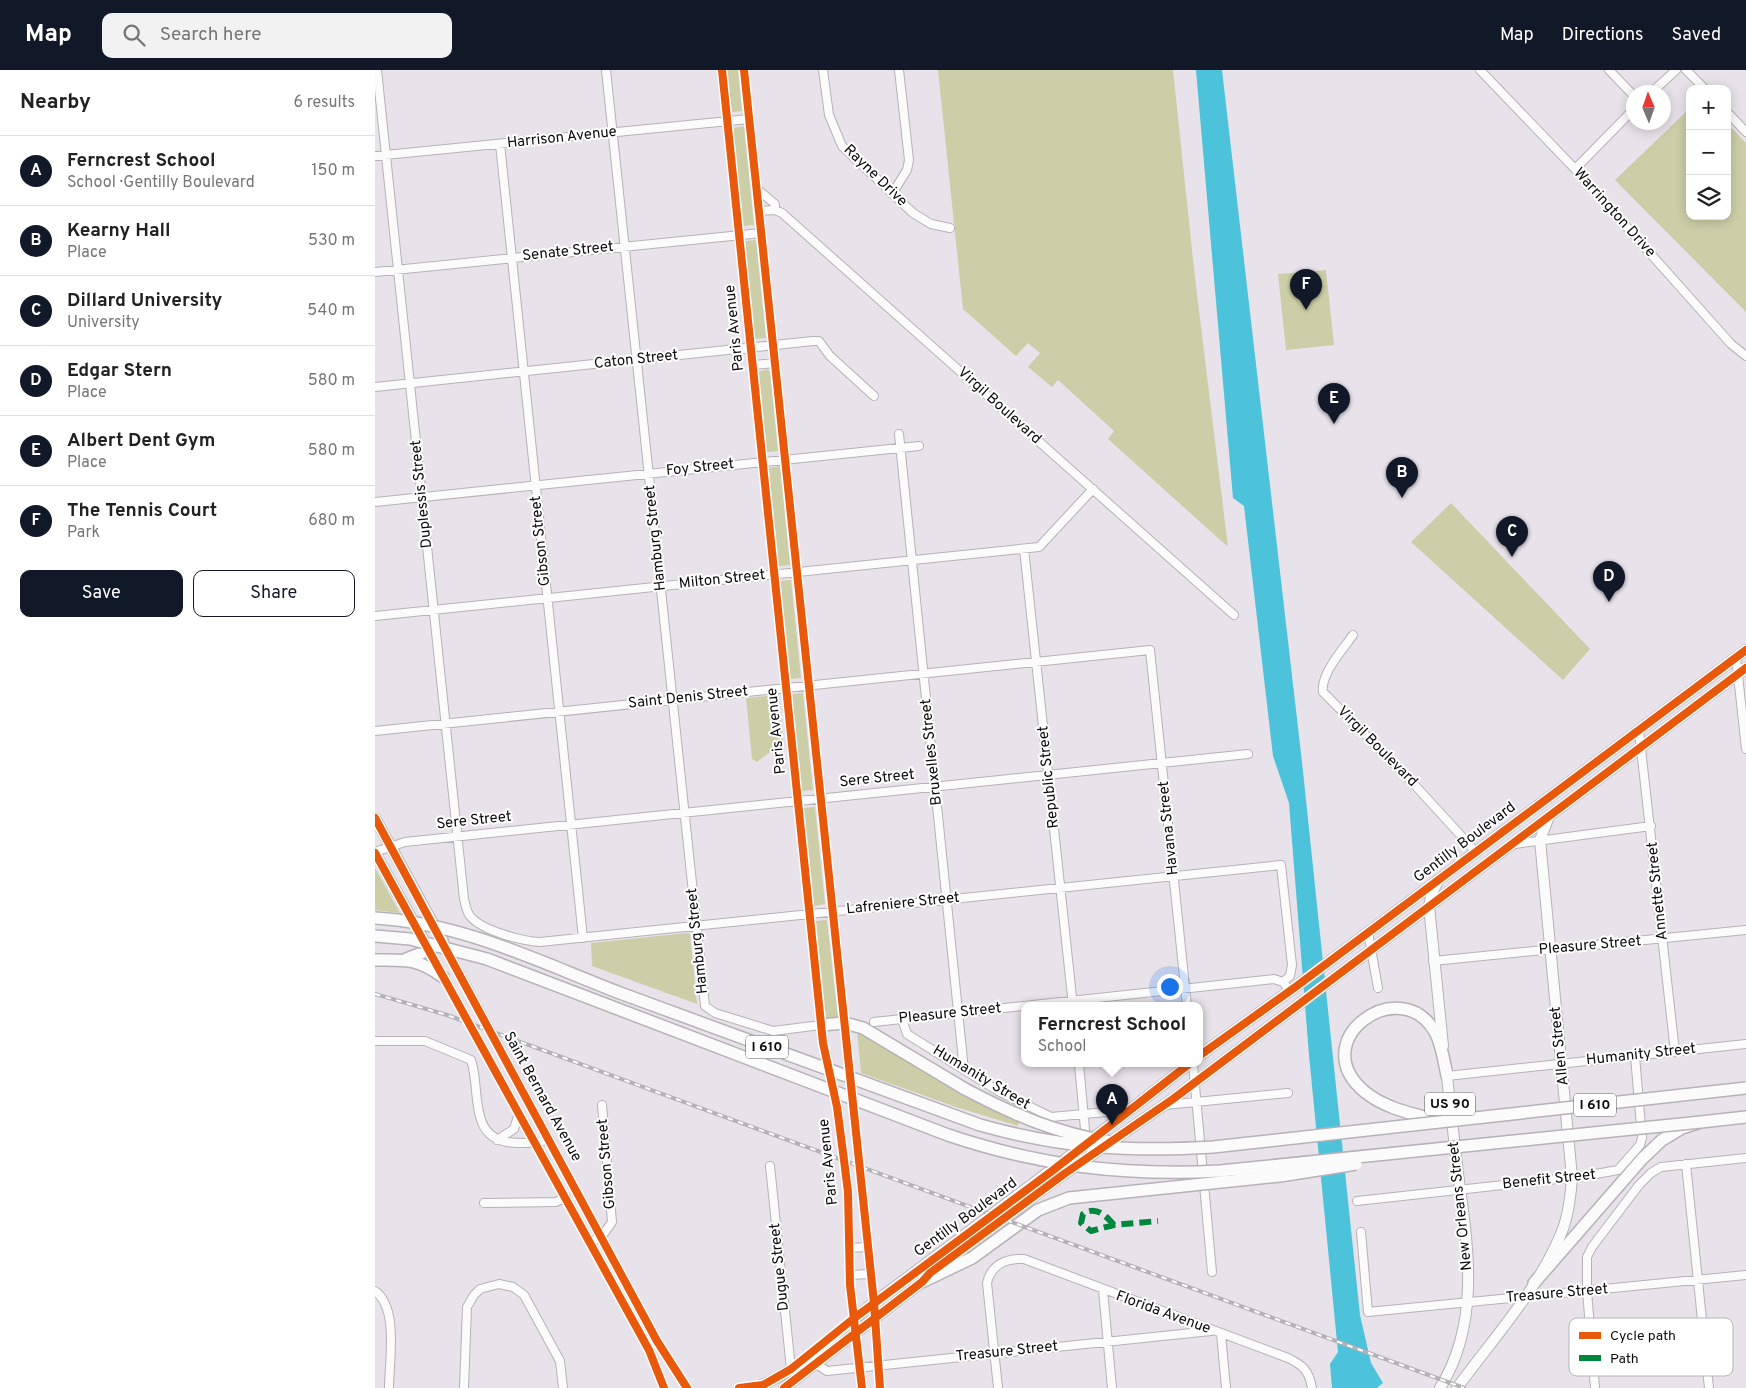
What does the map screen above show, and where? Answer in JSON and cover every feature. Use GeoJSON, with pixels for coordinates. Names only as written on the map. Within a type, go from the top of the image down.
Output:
{"type":"FeatureCollection","features":[{"type":"Feature","properties":{"kind":"highway","name":"I 610"},"geometry":{"type":"LineString","coordinates":[[375,918],[401,919],[439,926],[480,938],[619,993],[980,1125],[1027,1137],[1079,1146],[1165,1149],[1229,1145],[1443,1123],[1746,1088]]}},
{"type":"Feature","properties":{"kind":"highway","name":"I 610"},"geometry":{"type":"LineString","coordinates":[[375,936],[410,939],[487,959],[948,1135],[1021,1157],[1096,1170],[1176,1173],[1392,1154],[1746,1117]]}},
{"type":"Feature","properties":{"kind":"highway"},"geometry":{"type":"LineString","coordinates":[[401,960],[429,950],[442,940]]}},
{"type":"Feature","properties":{"kind":"highway"},"geometry":{"type":"LineString","coordinates":[[375,960],[401,960],[423,964],[443,977]]}},
{"type":"Feature","properties":{"kind":"highway"},"geometry":{"type":"LineString","coordinates":[[1443,1123],[1391,1106],[1365,1091],[1353,1077],[1346,1062],[1346,1045],[1354,1029],[1362,1019],[1381,1010],[1396,1008],[1416,1014],[1434,1030],[1439,1042],[1447,1076]]}},
{"type":"Feature","properties":{"kind":"highway"},"geometry":{"type":"LineString","coordinates":[[821,1025],[845,1023],[868,1031],[965,1089],[1020,1118],[1051,1128],[1102,1140],[1165,1149]]}},
{"type":"Feature","properties":{"kind":"highway"},"geometry":{"type":"LineString","coordinates":[[1534,1283],[1642,1159],[1662,1140],[1681,1128],[1701,1122]]}},
{"type":"Feature","properties":{"kind":"highway"},"geometry":{"type":"LineString","coordinates":[[922,1282],[972,1258],[1038,1210],[1069,1198],[1280,1176],[1381,1161],[1392,1154]]}},
{"type":"Feature","properties":{"kind":"main road","name":"Gentilly Boulevard"},"geometry":{"type":"LineString","coordinates":[[1203,1053],[1292,990],[1475,851],[1746,650]]}},
{"type":"Feature","properties":{"kind":"main road","name":"Gentilly Boulevard"},"geometry":{"type":"LineString","coordinates":[[784,1388],[1064,1174],[1165,1105],[1356,960],[1515,844],[1742,671]]}},
{"type":"Feature","properties":{"kind":"main road","name":"Saint Bernard Avenue"},"geometry":{"type":"LineString","coordinates":[[375,818],[442,940]]}},
{"type":"Feature","properties":{"kind":"main road","name":"Allen Street"},"geometry":{"type":"LineString","coordinates":[[1457,1388],[1525,1297],[1542,1271],[1564,1225],[1572,1177],[1540,840],[1548,818]]}},
{"type":"Feature","properties":{"kind":"main road","name":"Saint Bernard Avenue"},"geometry":{"type":"LineString","coordinates":[[375,852],[429,950]]}},
{"type":"Feature","properties":{"kind":"main road","name":"New Orleans Street"},"geometry":{"type":"LineString","coordinates":[[1439,880],[1431,893],[1429,906],[1433,961],[1469,1272],[1468,1302],[1461,1343],[1443,1384]]}},
{"type":"Feature","properties":{"kind":"main road","name":"Gentilly Boulevard"},"geometry":{"type":"LineString","coordinates":[[758,1387],[808,1356],[873,1303],[1132,1110],[1185,1067]]}},
{"type":"Feature","properties":{"kind":"street","name":"Duplessis Street"},"geometry":{"type":"LineString","coordinates":[[377,70],[464,899],[470,916]]}},
{"type":"Feature","properties":{"kind":"street","name":"Hamburg Street"},"geometry":{"type":"LineString","coordinates":[[606,70],[705,1006],[715,1013],[773,1031],[821,1025]]}},
{"type":"Feature","properties":{"kind":"street","name":"Paris Avenue"},"geometry":{"type":"LineString","coordinates":[[723,70],[825,1062],[837,1107],[848,1192],[853,1319],[862,1388]]}},
{"type":"Feature","properties":{"kind":"street","name":"Paris Avenue"},"geometry":{"type":"LineString","coordinates":[[744,70],[845,1023],[875,1319],[880,1388]]}},
{"type":"Feature","properties":{"kind":"street","name":"Rayne Drive"},"geometry":{"type":"LineString","coordinates":[[823,70],[829,115],[842,146],[892,194],[923,220],[938,227],[950,228]]}},
{"type":"Feature","properties":{"kind":"street"},"geometry":{"type":"LineString","coordinates":[[892,194],[907,170],[909,160],[899,70]]}},
{"type":"Feature","properties":{"kind":"street","name":"Warrington Drive"},"geometry":{"type":"LineString","coordinates":[[1480,70],[1575,169],[1731,344],[1746,356]]}},
{"type":"Feature","properties":{"kind":"street"},"geometry":{"type":"LineString","coordinates":[[1609,70],[1626,88]]}},
{"type":"Feature","properties":{"kind":"street"},"geometry":{"type":"LineString","coordinates":[[1660,85],[1676,70]]}},
{"type":"Feature","properties":{"kind":"street"},"geometry":{"type":"LineString","coordinates":[[1686,70],[1701,85]]}},
{"type":"Feature","properties":{"kind":"street"},"geometry":{"type":"LineString","coordinates":[[1697,70],[1702,85]]}},
{"type":"Feature","properties":{"kind":"street"},"geometry":{"type":"LineString","coordinates":[[1731,116],[1745,130]]}},
{"type":"Feature","properties":{"kind":"street"},"geometry":{"type":"LineString","coordinates":[[1575,169],[1626,117]]}},
{"type":"Feature","properties":{"kind":"street","name":"Harrison Avenue"},"geometry":{"type":"LineString","coordinates":[[375,156],[749,119]]}},
{"type":"Feature","properties":{"kind":"street","name":"Gibson Street"},"geometry":{"type":"LineString","coordinates":[[500,144],[583,938]]}},
{"type":"Feature","properties":{"kind":"street","name":"Virgil Boulevard"},"geometry":{"type":"LineString","coordinates":[[757,189],[775,204],[775,210],[1234,615]]}},
{"type":"Feature","properties":{"kind":"street"},"geometry":{"type":"LineString","coordinates":[[759,211],[775,210]]}},
{"type":"Feature","properties":{"kind":"street","name":"Senate Street"},"geometry":{"type":"LineString","coordinates":[[375,272],[761,233]]}},
{"type":"Feature","properties":{"kind":"street","name":"Caton Street"},"geometry":{"type":"LineString","coordinates":[[375,387],[819,341],[829,356],[874,396]]}},
{"type":"Feature","properties":{"kind":"street"},"geometry":{"type":"LineString","coordinates":[[753,365],[775,363]]}},
{"type":"Feature","properties":{"kind":"street","name":"Bruxelles Street"},"geometry":{"type":"LineString","coordinates":[[899,434],[964,1070]]}},
{"type":"Feature","properties":{"kind":"street","name":"Foy Street"},"geometry":{"type":"LineString","coordinates":[[375,502],[919,446]]}},
{"type":"Feature","properties":{"kind":"street","name":"Milton Street"},"geometry":{"type":"LineString","coordinates":[[375,616],[1039,547],[1093,489]]}},
{"type":"Feature","properties":{"kind":"street","name":"Republic Street"},"geometry":{"type":"LineString","coordinates":[[1024,549],[1073,1002]]}},
{"type":"Feature","properties":{"kind":"street","name":"Virgil Boulevard"},"geometry":{"type":"LineString","coordinates":[[1353,635],[1338,655],[1322,683],[1323,692],[1411,781],[1475,851]]}},
{"type":"Feature","properties":{"kind":"street","name":"Saint Denis Street"},"geometry":{"type":"LineString","coordinates":[[375,731],[1150,650]]}},
{"type":"Feature","properties":{"kind":"street","name":"Havana Street"},"geometry":{"type":"LineString","coordinates":[[1150,650],[1187,1002]]}},
{"type":"Feature","properties":{"kind":"street"},"geometry":{"type":"LineString","coordinates":[[1736,657],[1742,671],[1746,749]]}},
{"type":"Feature","properties":{"kind":"street","name":"Annette Street"},"geometry":{"type":"LineString","coordinates":[[1639,731],[1664,939],[1675,1052]]}},
{"type":"Feature","properties":{"kind":"street","name":"Sere Street"},"geometry":{"type":"LineString","coordinates":[[375,852],[390,846],[458,836],[1248,754]]}},
{"type":"Feature","properties":{"kind":"street"},"geometry":{"type":"LineString","coordinates":[[1515,844],[1651,826]]}},
{"type":"Feature","properties":{"kind":"street","name":"Lafreniere Street"},"geometry":{"type":"LineString","coordinates":[[470,916],[477,922],[514,938],[529,941],[583,938],[1281,865],[1292,965],[1290,976],[1283,982]]}},
{"type":"Feature","properties":{"kind":"street","name":"Pleasure Street"},"geometry":{"type":"LineString","coordinates":[[1433,961],[1746,930]]}},
{"type":"Feature","properties":{"kind":"street"},"geometry":{"type":"LineString","coordinates":[[1368,932],[1378,988]]}},
{"type":"Feature","properties":{"kind":"street","name":"Saint Bernard Avenue"},"geometry":{"type":"LineString","coordinates":[[442,940],[673,1368],[687,1388]]}},
{"type":"Feature","properties":{"kind":"street","name":"Saint Bernard Avenue"},"geometry":{"type":"LineString","coordinates":[[429,950],[649,1350],[664,1388]]}},
{"type":"Feature","properties":{"kind":"street","name":"Pleasure Street"},"geometry":{"type":"LineString","coordinates":[[1088,1002],[1274,979],[1283,982]]}},
{"type":"Feature","properties":{"kind":"street"},"geometry":{"type":"LineString","coordinates":[[1283,982],[1292,990]]}},
{"type":"Feature","properties":{"kind":"street","name":"Pleasure Street"},"geometry":{"type":"LineString","coordinates":[[874,1022],[959,1012],[1021,1008]]}},
{"type":"Feature","properties":{"kind":"street","name":"Humanity Street"},"geometry":{"type":"LineString","coordinates":[[902,1019],[907,1034],[1022,1104],[1051,1116],[1132,1110]]}},
{"type":"Feature","properties":{"kind":"street"},"geometry":{"type":"LineString","coordinates":[[375,1041],[425,1040],[471,1060],[482,1125],[489,1135],[497,1140],[536,1143],[549,1138]]}},
{"type":"Feature","properties":{"kind":"street","name":"Humanity Street"},"geometry":{"type":"LineString","coordinates":[[1447,1076],[1746,1044]]}},
{"type":"Feature","properties":{"kind":"street","name":"Benefit Street"},"geometry":{"type":"LineString","coordinates":[[1357,1201],[1572,1177],[1618,1170],[1640,1146],[1642,1138],[1635,1056]]}},
{"type":"Feature","properties":{"kind":"street"},"geometry":{"type":"LineString","coordinates":[[1079,1067],[1087,1144]]}},
{"type":"Feature","properties":{"kind":"street"},"geometry":{"type":"LineString","coordinates":[[1193,1067],[1212,1272]]}},
{"type":"Feature","properties":{"kind":"street"},"geometry":{"type":"LineString","coordinates":[[1165,1105],[1288,1093]]}},
{"type":"Feature","properties":{"kind":"street","name":"Gibson Street"},"geometry":{"type":"LineString","coordinates":[[602,1106],[612,1218],[610,1227],[602,1236]]}},
{"type":"Feature","properties":{"kind":"street"},"geometry":{"type":"LineString","coordinates":[[497,1140],[515,1129],[519,1113]]}},
{"type":"Feature","properties":{"kind":"street"},"geometry":{"type":"LineString","coordinates":[[1589,1318],[1586,1267],[1593,1246],[1646,1177],[1661,1167],[1746,1158]]}},
{"type":"Feature","properties":{"kind":"street"},"geometry":{"type":"LineString","coordinates":[[1686,1164],[1701,1318]]}},
{"type":"Feature","properties":{"kind":"street","name":"Dugue Street"},"geometry":{"type":"LineString","coordinates":[[770,1166],[791,1368]]}},
{"type":"Feature","properties":{"kind":"street"},"geometry":{"type":"LineString","coordinates":[[484,1203],[556,1202],[566,1197]]}},
{"type":"Feature","properties":{"kind":"street","name":"Treasure Street"},"geometry":{"type":"LineString","coordinates":[[1361,1232],[1368,1312],[1746,1274]]}},
{"type":"Feature","properties":{"kind":"street"},"geometry":{"type":"LineString","coordinates":[[590,1243],[602,1236]]}},
{"type":"Feature","properties":{"kind":"street"},"geometry":{"type":"LineString","coordinates":[[849,1248],[867,1247]]}},
{"type":"Feature","properties":{"kind":"street","name":"Florida Avenue"},"geometry":{"type":"LineString","coordinates":[[995,1354],[987,1290],[989,1276],[996,1267],[1007,1260],[1024,1259],[1303,1365],[1309,1376],[1312,1388]]}},
{"type":"Feature","properties":{"kind":"street"},"geometry":{"type":"LineString","coordinates":[[850,1275],[870,1274]]}},
{"type":"Feature","properties":{"kind":"street"},"geometry":{"type":"LineString","coordinates":[[464,1388],[467,1307],[474,1295],[481,1289],[499,1284],[518,1290],[529,1304],[560,1361],[563,1388]]}},
{"type":"Feature","properties":{"kind":"street"},"geometry":{"type":"LineString","coordinates":[[1103,1290],[1112,1388]]}},
{"type":"Feature","properties":{"kind":"street"},"geometry":{"type":"LineString","coordinates":[[375,1291],[385,1300],[390,1316],[389,1388]]}},
{"type":"Feature","properties":{"kind":"street","name":"Treasure Street"},"geometry":{"type":"LineString","coordinates":[[816,1365],[827,1371],[1213,1331]]}},
{"type":"Feature","properties":{"kind":"street"},"geometry":{"type":"LineString","coordinates":[[1221,1334],[1227,1388]]}},
{"type":"Feature","properties":{"kind":"street"},"geometry":{"type":"LineString","coordinates":[[995,1354],[998,1388]]}},
{"type":"Feature","properties":{"kind":"street"},"geometry":{"type":"LineString","coordinates":[[808,1356],[816,1365]]}},
{"type":"Feature","properties":{"kind":"street"},"geometry":{"type":"LineString","coordinates":[[739,1388],[758,1387]]}},
{"type":"Feature","properties":{"kind":"green space"},"geometry":{"type":"Polygon","coordinates":[[[727,70],[738,70],[742,111],[732,112],[727,70]]]}},
{"type":"Feature","properties":{"kind":"green space"},"geometry":{"type":"Polygon","coordinates":[[[938,70],[1173,70],[1195,278],[1228,547],[1108,439],[1114,431],[1058,380],[1052,387],[1028,367],[1040,353],[1028,343],[1016,356],[963,309],[938,70]]]}},
{"type":"Feature","properties":{"kind":"green space"},"geometry":{"type":"Polygon","coordinates":[[[1686,112],[1686,220],[1731,220],[1731,127],[1746,143],[1746,312],[1615,180],[1667,130],[1671,130],[1671,126],[1686,112]]]}},
{"type":"Feature","properties":{"kind":"green space"},"geometry":{"type":"Polygon","coordinates":[[[744,126],[754,225],[743,226],[733,128],[744,126]]]}},
{"type":"Feature","properties":{"kind":"green space"},"geometry":{"type":"Polygon","coordinates":[[[756,240],[766,338],[755,339],[745,241],[756,240]]]}},
{"type":"Feature","properties":{"kind":"green space"},"geometry":{"type":"Polygon","coordinates":[[[1326,270],[1334,345],[1286,350],[1278,274],[1326,270]]]}},
{"type":"Feature","properties":{"kind":"green space"},"geometry":{"type":"Polygon","coordinates":[[[767,369],[770,371],[778,451],[767,452],[759,372],[767,369]]]}},
{"type":"Feature","properties":{"kind":"green space"},"geometry":{"type":"Polygon","coordinates":[[[780,466],[790,565],[779,566],[769,468],[780,466]]]}},
{"type":"Feature","properties":{"kind":"green space"},"geometry":{"type":"Polygon","coordinates":[[[1451,503],[1590,649],[1563,680],[1411,542],[1451,503]]]}},
{"type":"Feature","properties":{"kind":"green space"},"geometry":{"type":"Polygon","coordinates":[[[791,580],[801,678],[791,679],[780,581],[791,580]]]}},
{"type":"Feature","properties":{"kind":"green space"},"geometry":{"type":"Polygon","coordinates":[[[803,693],[813,790],[802,791],[792,694],[803,693]]]}},
{"type":"Feature","properties":{"kind":"green space"},"geometry":{"type":"Polygon","coordinates":[[[779,695],[783,742],[757,762],[752,759],[746,698],[779,695]]]}},
{"type":"Feature","properties":{"kind":"green space"},"geometry":{"type":"Polygon","coordinates":[[[815,807],[825,904],[814,906],[804,808],[815,807]]]}},
{"type":"Feature","properties":{"kind":"green space"},"geometry":{"type":"Polygon","coordinates":[[[375,868],[400,913],[375,910],[375,868]]]}},
{"type":"Feature","properties":{"kind":"green space"},"geometry":{"type":"Polygon","coordinates":[[[827,920],[838,1018],[826,1019],[816,921],[827,920]]]}},
{"type":"Feature","properties":{"kind":"green space"},"geometry":{"type":"Polygon","coordinates":[[[690,934],[697,1004],[592,966],[591,943],[690,934]]]}},
{"type":"Feature","properties":{"kind":"green space"},"geometry":{"type":"Polygon","coordinates":[[[857,1030],[984,1104],[1019,1122],[1018,1126],[956,1107],[861,1073],[857,1030]]]}},
{"type":"Feature","properties":{"kind":"water"},"geometry":{"type":"Polygon","coordinates":[[[1196,70],[1222,70],[1302,762],[1360,1315],[1371,1363],[1383,1383],[1377,1388],[1332,1388],[1330,1364],[1338,1352],[1309,1055],[1289,803],[1273,756],[1244,506],[1233,498],[1196,70]]]}},
{"type":"Feature","properties":{"kind":"railway"},"geometry":{"type":"LineString","coordinates":[[375,994],[447,1015],[1464,1388]]}},
{"type":"Feature","properties":{"kind":"marked path"},"geometry":{"type":"LineString","coordinates":[[1114,1225],[1104,1215],[1096,1211],[1083,1214],[1081,1223],[1091,1231],[1114,1225],[1158,1221]]}},
{"type":"Feature","properties":{"kind":"cycle path"},"geometry":{"type":"LineString","coordinates":[[722,70],[823,1043],[837,1107],[848,1192],[850,1285],[862,1388]]}},
{"type":"Feature","properties":{"kind":"cycle path"},"geometry":{"type":"LineString","coordinates":[[744,70],[874,1303],[880,1388]]}},
{"type":"Feature","properties":{"kind":"cycle path"},"geometry":{"type":"LineString","coordinates":[[1203,1053],[1294,988],[1746,650]]}},
{"type":"Feature","properties":{"kind":"cycle path"},"geometry":{"type":"LineString","coordinates":[[784,1388],[922,1282],[930,1273],[1064,1174],[1173,1099],[1746,668]]}},
{"type":"Feature","properties":{"kind":"cycle path"},"geometry":{"type":"LineString","coordinates":[[375,818],[657,1341],[687,1388]]}},
{"type":"Feature","properties":{"kind":"cycle path"},"geometry":{"type":"LineString","coordinates":[[375,853],[649,1350],[664,1388]]}},
{"type":"Feature","properties":{"kind":"cycle path"},"geometry":{"type":"LineString","coordinates":[[739,1388],[763,1385],[791,1369],[853,1319],[1052,1171],[1185,1067]]}},
{"type":"Feature","properties":{"kind":"place","name":"The Tennis Court"},"geometry":{"type":"Point","coordinates":[1306,310]}},
{"type":"Feature","properties":{"kind":"place","name":"Albert Dent Gym"},"geometry":{"type":"Point","coordinates":[1334,424]}},
{"type":"Feature","properties":{"kind":"place","name":"Kearny Hall"},"geometry":{"type":"Point","coordinates":[1402,498]}},
{"type":"Feature","properties":{"kind":"place","name":"Dillard University"},"geometry":{"type":"Point","coordinates":[1512,557]}},
{"type":"Feature","properties":{"kind":"place","name":"Edgar Stern"},"geometry":{"type":"Point","coordinates":[1609,602]}},
{"type":"Feature","properties":{"kind":"place","name":"Ferncrest School"},"geometry":{"type":"Point","coordinates":[1112,1125]}}]}
